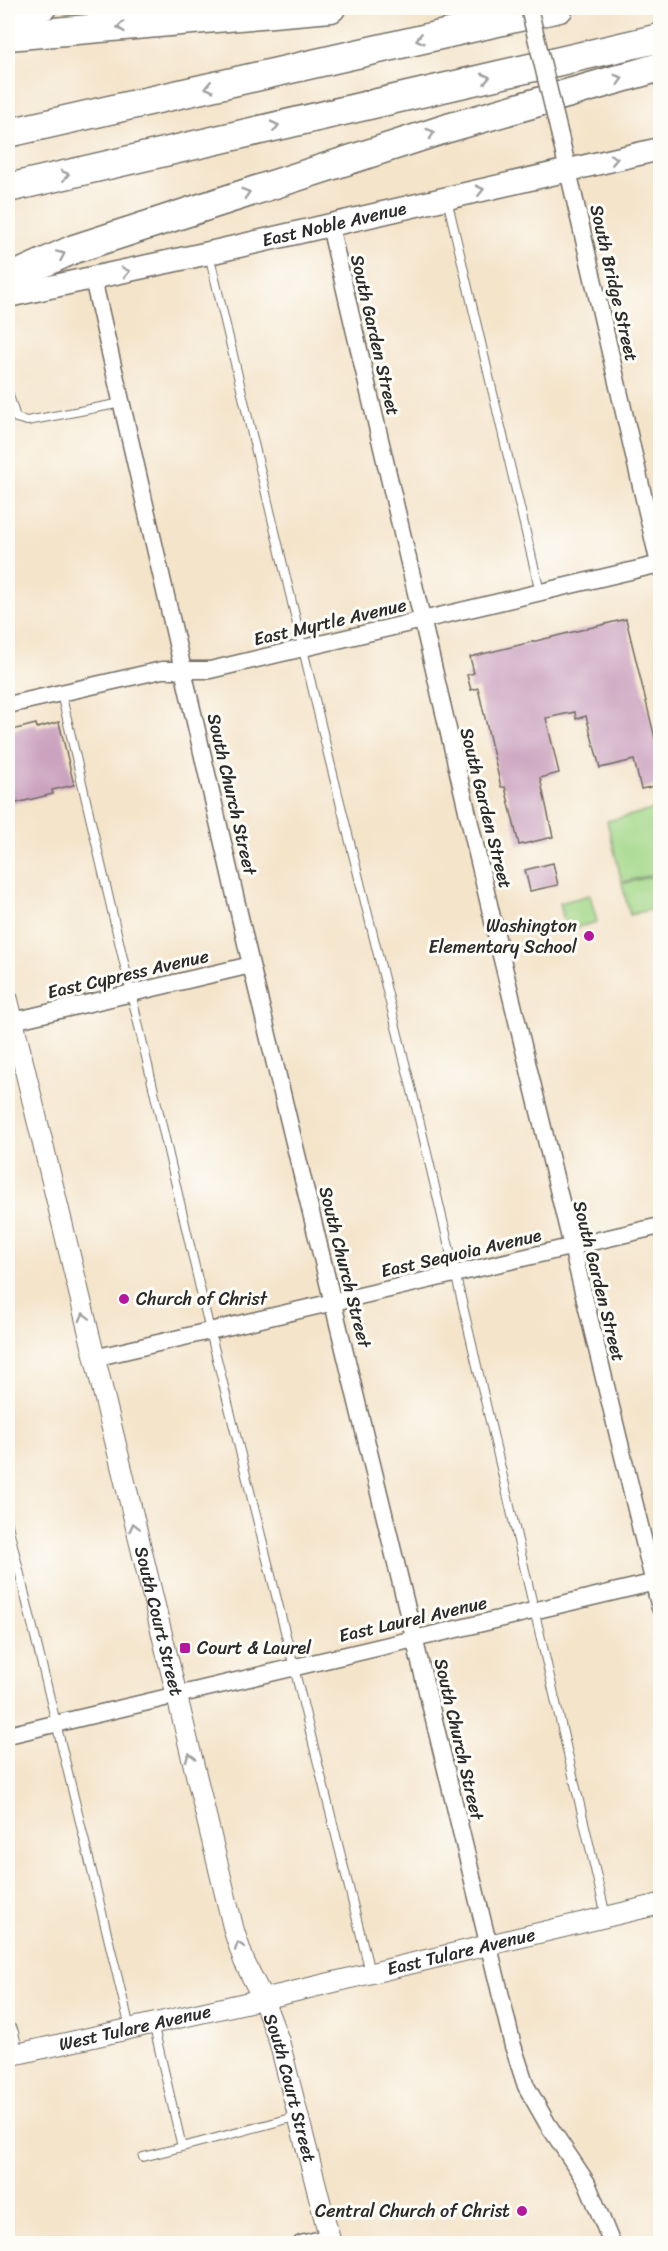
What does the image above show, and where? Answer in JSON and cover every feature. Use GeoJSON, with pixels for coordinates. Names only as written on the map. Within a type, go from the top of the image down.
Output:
{"type":"FeatureCollection","features":[{"type":"Feature","properties":{"kind":"highway"},"geometry":{"type":"LineString","coordinates":[[8,36],[331,8]]}},
{"type":"Feature","properties":{"kind":"highway"},"geometry":{"type":"LineString","coordinates":[[8,133],[559,8]]}},
{"type":"Feature","properties":{"kind":"highway"},"geometry":{"type":"LineString","coordinates":[[8,188],[660,38]]}},
{"type":"Feature","properties":{"kind":"highway"},"geometry":{"type":"LineString","coordinates":[[8,279],[86,245],[448,128],[660,67]]}},
{"type":"Feature","properties":{"kind":"main road"},"geometry":{"type":"LineString","coordinates":[[8,16],[45,8]]}},
{"type":"Feature","properties":{"kind":"main road","name":"East Noble Avenue"},"geometry":{"type":"LineString","coordinates":[[8,296],[330,226],[660,149]]}},
{"type":"Feature","properties":{"kind":"street","name":"South Bridge Street"},"geometry":{"type":"LineString","coordinates":[[529,8],[660,566]]}},
{"type":"Feature","properties":{"kind":"street","name":"South Garden Street"},"geometry":{"type":"LineString","coordinates":[[330,226],[420,621],[571,1247],[657,1582],[660,1608]]}},
{"type":"Feature","properties":{"kind":"street","name":"South Church Street"},"geometry":{"type":"LineString","coordinates":[[93,279],[251,965],[513,2046],[526,2086],[547,2123],[587,2183],[612,2244]]}},
{"type":"Feature","properties":{"kind":"street","name":"East Myrtle Avenue"},"geometry":{"type":"LineString","coordinates":[[8,705],[162,670],[210,670],[660,566]]}},
{"type":"Feature","properties":{"kind":"street","name":"East Cypress Avenue"},"geometry":{"type":"LineString","coordinates":[[13,1021],[251,965]]}},
{"type":"Feature","properties":{"kind":"street","name":"South Court Street"},"geometry":{"type":"LineString","coordinates":[[8,1000],[175,1696],[234,1931],[244,1961],[263,1999],[279,2041],[330,2240],[301,2244]]}},
{"type":"Feature","properties":{"kind":"street","name":"East Sequoia Avenue"},"geometry":{"type":"LineString","coordinates":[[94,1358],[660,1226]]}},
{"type":"Feature","properties":{"kind":"street","name":"East Laurel Avenue"},"geometry":{"type":"LineString","coordinates":[[8,1735],[657,1582]]}},
{"type":"Feature","properties":{"kind":"street","name":"East Tulare Avenue"},"geometry":{"type":"LineString","coordinates":[[263,1999],[660,1905]]}},
{"type":"Feature","properties":{"kind":"street","name":"West Tulare Avenue"},"geometry":{"type":"LineString","coordinates":[[10,2056],[263,1999]]}},
{"type":"Feature","properties":{"kind":"street"},"geometry":{"type":"LineString","coordinates":[[8,2034],[10,2056]]}},
{"type":"Feature","properties":{"kind":"lane"},"geometry":{"type":"LineString","coordinates":[[447,198],[540,592]]}},
{"type":"Feature","properties":{"kind":"lane"},"geometry":{"type":"LineString","coordinates":[[209,253],[420,1123],[536,1610],[540,1638],[606,1917]]}},
{"type":"Feature","properties":{"kind":"lane"},"geometry":{"type":"LineString","coordinates":[[8,392],[16,418],[27,421],[122,403]]}},
{"type":"Feature","properties":{"kind":"lane"},"geometry":{"type":"LineString","coordinates":[[61,693],[210,1331],[370,1973]]}},
{"type":"Feature","properties":{"kind":"lane"},"geometry":{"type":"LineString","coordinates":[[8,1526],[130,2028]]}},
{"type":"Feature","properties":{"kind":"lane"},"geometry":{"type":"LineString","coordinates":[[153,2023],[182,2147]]}},
{"type":"Feature","properties":{"kind":"lane"},"geometry":{"type":"LineString","coordinates":[[143,2157],[299,2116]]}},
{"type":"Feature","properties":{"kind":"green space"},"geometry":{"type":"Polygon","coordinates":[[[656,809],[660,827],[660,873],[622,882],[607,821],[656,809]]]}},
{"type":"Feature","properties":{"kind":"green space"},"geometry":{"type":"Polygon","coordinates":[[[660,874],[660,907],[630,915],[622,884],[660,874]]]}},
{"type":"Feature","properties":{"kind":"green space"},"geometry":{"type":"Polygon","coordinates":[[[590,895],[597,922],[566,930],[560,903],[590,895]]]}},
{"type":"Feature","properties":{"kind":"building"},"geometry":{"type":"Polygon","coordinates":[[[626,619],[660,759],[660,785],[641,789],[634,760],[600,768],[586,716],[576,719],[575,712],[546,718],[559,773],[540,778],[553,837],[519,845],[505,787],[501,787],[478,688],[471,690],[467,675],[474,673],[470,657],[626,619]]]}},
{"type":"Feature","properties":{"kind":"building"},"geometry":{"type":"Polygon","coordinates":[[[59,722],[74,785],[52,790],[53,794],[8,805],[8,731],[36,724],[37,728],[59,722]]]}},
{"type":"Feature","properties":{"kind":"building"},"geometry":{"type":"Polygon","coordinates":[[[553,863],[558,885],[530,891],[525,870],[553,863]]]}},
{"type":"Feature","properties":{"kind":"place","name":"Washington Elementary School"},"geometry":{"type":"Point","coordinates":[589,936]}},
{"type":"Feature","properties":{"kind":"place","name":"Church of Christ"},"geometry":{"type":"Point","coordinates":[124,1299]}},
{"type":"Feature","properties":{"kind":"place","name":"Court & Laurel"},"geometry":{"type":"Point","coordinates":[185,1648]}},
{"type":"Feature","properties":{"kind":"place","name":"Central Church of Christ"},"geometry":{"type":"Point","coordinates":[522,2211]}}]}
